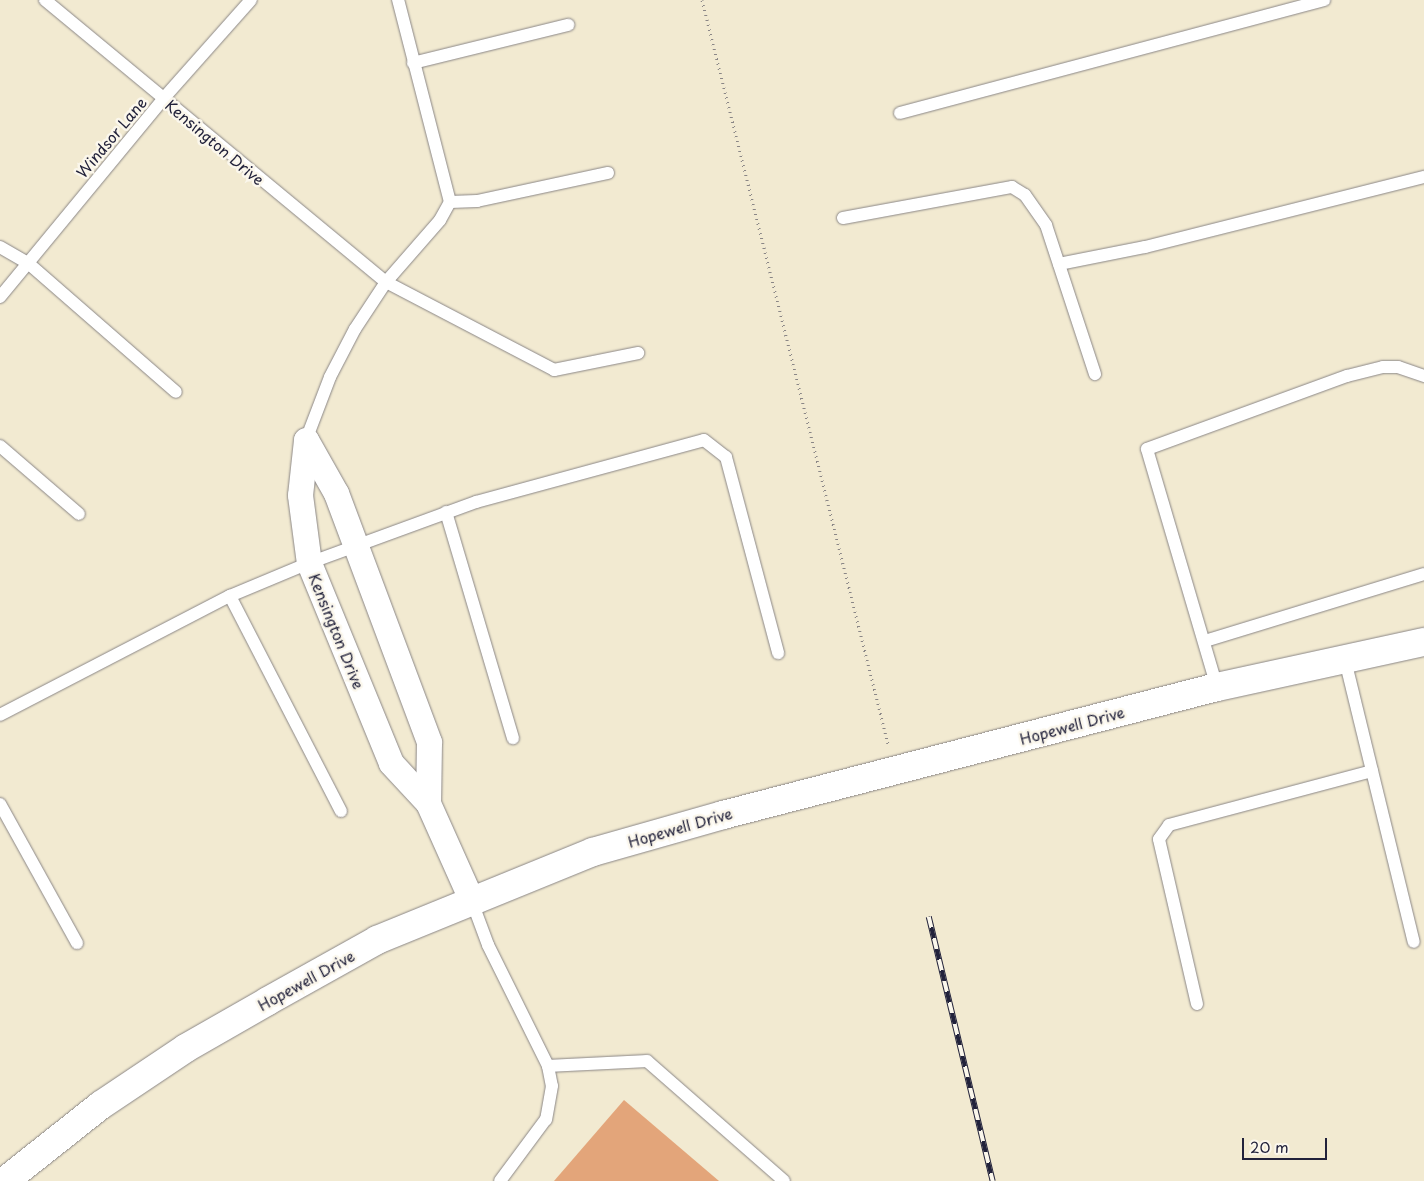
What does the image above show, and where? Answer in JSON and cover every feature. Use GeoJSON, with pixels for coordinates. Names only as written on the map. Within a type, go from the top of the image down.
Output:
{"type":"FeatureCollection","features":[{"type":"Feature","properties":{"kind":"main road","name":"Hopewell Drive"},"geometry":{"type":"LineString","coordinates":[[5,1181],[101,1105],[186,1048],[377,940],[471,899],[593,852],[723,815],[896,772],[1217,687],[1424,642]]}},
{"type":"Feature","properties":{"kind":"street","name":"Kensington Drive"},"geometry":{"type":"LineString","coordinates":[[306,440],[336,494],[429,742],[428,803]]}},
{"type":"Feature","properties":{"kind":"street","name":"Kensington Drive"},"geometry":{"type":"LineString","coordinates":[[306,440],[300,495],[309,563],[391,763],[428,803],[471,899]]}},
{"type":"Feature","properties":{"kind":"lane","name":"Kensington Drive"},"geometry":{"type":"LineString","coordinates":[[45,0],[386,282]]}},
{"type":"Feature","properties":{"kind":"lane","name":"Windsor Lane"},"geometry":{"type":"LineString","coordinates":[[0,297],[163,99],[251,0]]}},
{"type":"Feature","properties":{"kind":"lane"},"geometry":{"type":"LineString","coordinates":[[398,0],[450,202],[477,201],[608,173]]}},
{"type":"Feature","properties":{"kind":"lane"},"geometry":{"type":"LineString","coordinates":[[900,113],[1324,0]]}},
{"type":"Feature","properties":{"kind":"lane"},"geometry":{"type":"LineString","coordinates":[[413,63],[568,25]]}},
{"type":"Feature","properties":{"kind":"lane"},"geometry":{"type":"LineString","coordinates":[[1059,264],[1145,247],[1424,177]]}},
{"type":"Feature","properties":{"kind":"lane"},"geometry":{"type":"LineString","coordinates":[[843,218],[1012,187],[1036,207],[1046,225],[1095,374]]}},
{"type":"Feature","properties":{"kind":"lane","name":"Kensington Drive"},"geometry":{"type":"LineString","coordinates":[[306,440],[330,377],[355,329],[386,282],[440,220],[450,202]]}},
{"type":"Feature","properties":{"kind":"lane"},"geometry":{"type":"LineString","coordinates":[[0,247],[28,263],[176,392]]}},
{"type":"Feature","properties":{"kind":"lane"},"geometry":{"type":"LineString","coordinates":[[386,282],[554,370],[638,353]]}},
{"type":"Feature","properties":{"kind":"lane"},"geometry":{"type":"LineString","coordinates":[[1217,687],[1205,640],[1147,449],[1347,376],[1383,366],[1398,367],[1424,376]]}},
{"type":"Feature","properties":{"kind":"lane"},"geometry":{"type":"LineString","coordinates":[[0,715],[230,596],[355,545],[446,512],[596,467],[704,440],[726,457],[778,653]]}},
{"type":"Feature","properties":{"kind":"lane"},"geometry":{"type":"LineString","coordinates":[[0,446],[79,514]]}},
{"type":"Feature","properties":{"kind":"lane"},"geometry":{"type":"LineString","coordinates":[[446,512],[513,738]]}},
{"type":"Feature","properties":{"kind":"lane"},"geometry":{"type":"LineString","coordinates":[[1205,640],[1424,574]]}},
{"type":"Feature","properties":{"kind":"lane"},"geometry":{"type":"LineString","coordinates":[[230,596],[341,811]]}},
{"type":"Feature","properties":{"kind":"lane"},"geometry":{"type":"LineString","coordinates":[[1345,660],[1414,942]]}},
{"type":"Feature","properties":{"kind":"lane"},"geometry":{"type":"LineString","coordinates":[[1197,1004],[1159,839],[1169,824],[1372,771]]}},
{"type":"Feature","properties":{"kind":"lane"},"geometry":{"type":"LineString","coordinates":[[0,804],[77,943]]}},
{"type":"Feature","properties":{"kind":"lane"},"geometry":{"type":"LineString","coordinates":[[471,899],[488,945],[548,1066],[552,1086],[546,1119],[500,1181]]}},
{"type":"Feature","properties":{"kind":"lane"},"geometry":{"type":"LineString","coordinates":[[548,1066],[647,1061],[784,1181]]}},
{"type":"Feature","properties":{"kind":"path"},"geometry":{"type":"LineString","coordinates":[[702,0],[896,772]]}},
{"type":"Feature","properties":{"kind":"building"},"geometry":{"type":"Polygon","coordinates":[[[624,1100],[719,1181],[554,1181],[624,1100]]]}},
{"type":"Feature","properties":{"kind":"railway"},"geometry":{"type":"LineString","coordinates":[[929,917],[993,1181]]}}]}
